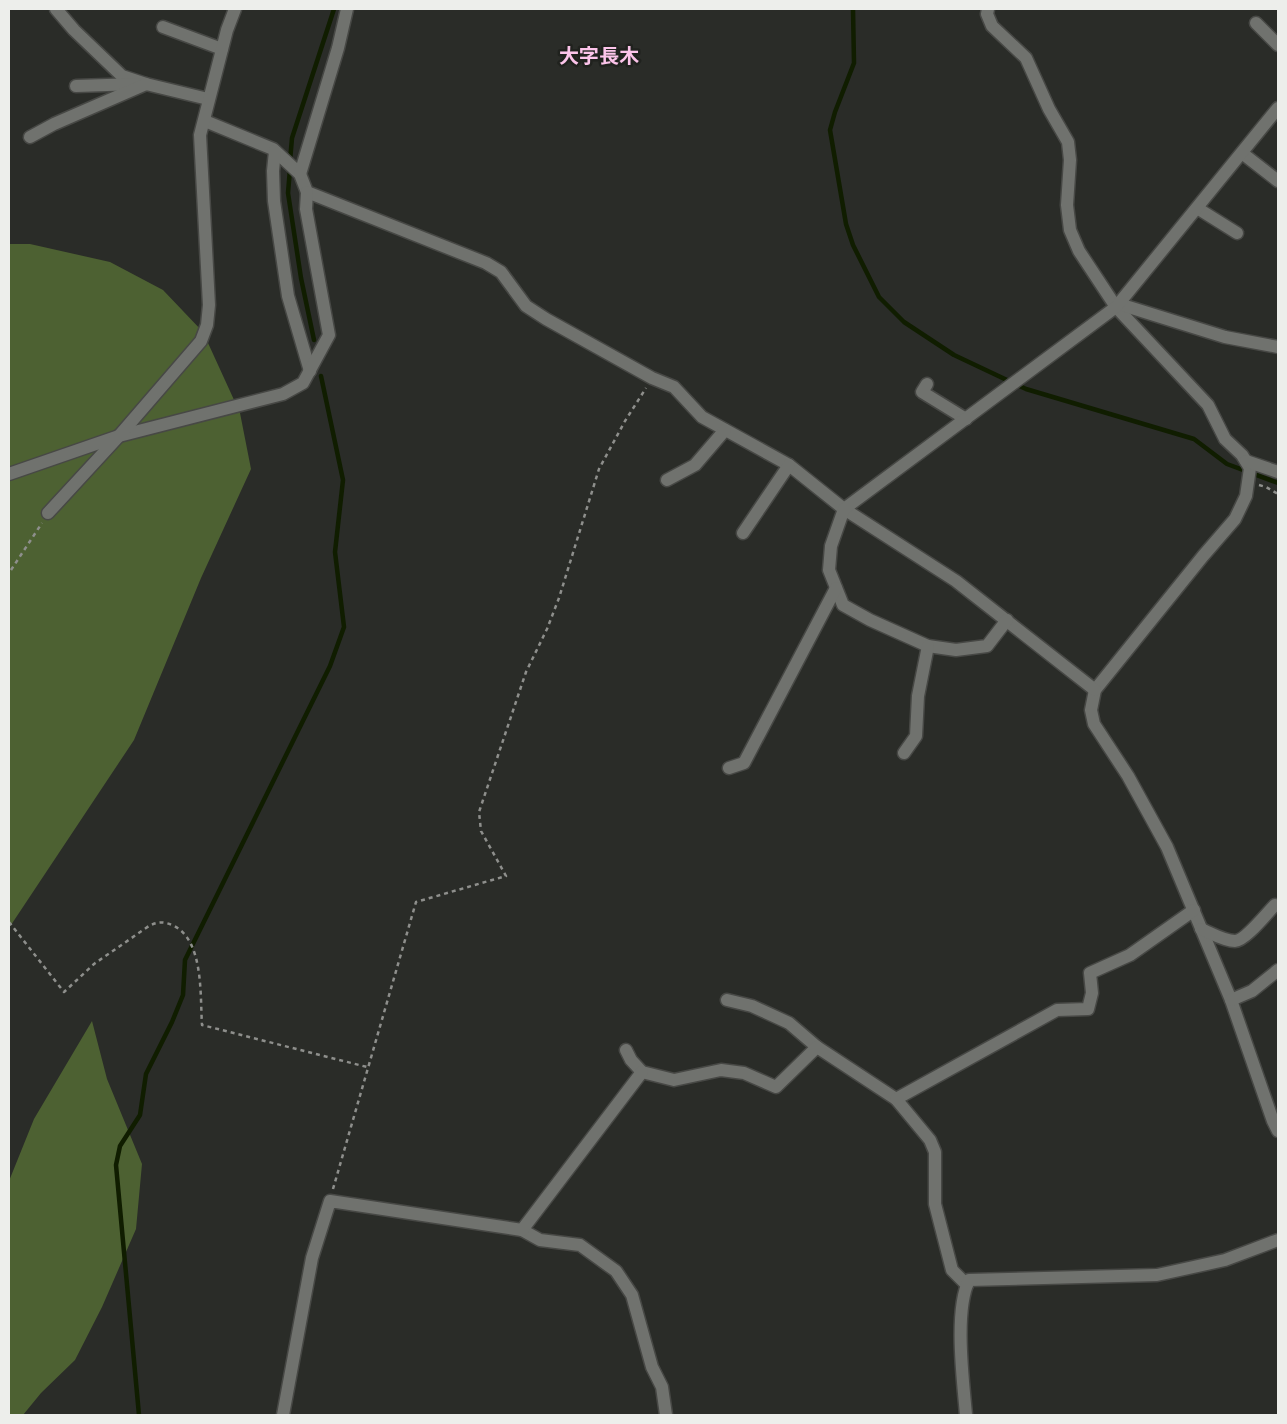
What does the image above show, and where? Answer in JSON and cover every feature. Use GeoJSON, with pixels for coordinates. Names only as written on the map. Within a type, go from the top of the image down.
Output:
{"type":"FeatureCollection","features":[{"type":"Feature","properties":{"kind":"street"},"geometry":{"type":"LineString","coordinates":[[56,9],[74,30],[122,76],[146,84],[208,99]]}},
{"type":"Feature","properties":{"kind":"street"},"geometry":{"type":"LineString","coordinates":[[48,514],[201,341],[207,325],[209,305],[200,135],[205,121],[208,99],[235,9]]}},
{"type":"Feature","properties":{"kind":"street"},"geometry":{"type":"LineString","coordinates":[[299,173],[338,48],[347,9]]}},
{"type":"Feature","properties":{"kind":"street"},"geometry":{"type":"LineString","coordinates":[[988,9],[987,14],[992,26],[1026,58],[1049,109],[1068,142],[1070,160],[1067,205],[1070,230],[1078,251],[1117,305],[1208,405],[1225,439],[1248,474],[1246,496],[1235,519],[1094,690],[1092,710],[1094,724],[1128,776],[1167,847],[1231,1000],[1278,1131]]}},
{"type":"Feature","properties":{"kind":"street"},"geometry":{"type":"LineString","coordinates":[[1256,23],[1278,44]]}},
{"type":"Feature","properties":{"kind":"street"},"geometry":{"type":"LineString","coordinates":[[163,27],[222,49]]}},
{"type":"Feature","properties":{"kind":"street"},"geometry":{"type":"LineString","coordinates":[[76,86],[146,84]]}},
{"type":"Feature","properties":{"kind":"street"},"geometry":{"type":"LineString","coordinates":[[30,137],[54,124],[146,84]]}},
{"type":"Feature","properties":{"kind":"street"},"geometry":{"type":"LineString","coordinates":[[1007,620],[987,646],[956,650],[928,646],[870,620],[843,605],[829,570],[831,546],[844,509],[1117,305],[1278,108]]}},
{"type":"Feature","properties":{"kind":"street"},"geometry":{"type":"LineString","coordinates":[[9,474],[118,436],[283,394],[302,383],[330,335],[306,209],[307,192],[299,173],[278,154],[205,121]]}},
{"type":"Feature","properties":{"kind":"street"},"geometry":{"type":"LineString","coordinates":[[1242,153],[1278,181]]}},
{"type":"Feature","properties":{"kind":"street"},"geometry":{"type":"LineString","coordinates":[[278,154],[273,171],[274,201],[288,296],[310,371]]}},
{"type":"Feature","properties":{"kind":"street"},"geometry":{"type":"LineString","coordinates":[[307,192],[486,263],[501,272],[526,306],[652,378],[674,387],[702,417],[789,465],[844,509],[956,580],[1094,690]]}},
{"type":"Feature","properties":{"kind":"street"},"geometry":{"type":"LineString","coordinates":[[1197,208],[1237,233]]}},
{"type":"Feature","properties":{"kind":"street"},"geometry":{"type":"LineString","coordinates":[[1117,305],[1225,337],[1278,347]]}},
{"type":"Feature","properties":{"kind":"street"},"geometry":{"type":"LineString","coordinates":[[928,384],[922,392],[966,419]]}},
{"type":"Feature","properties":{"kind":"street"},"geometry":{"type":"LineString","coordinates":[[667,480],[695,465],[725,430]]}},
{"type":"Feature","properties":{"kind":"street"},"geometry":{"type":"LineString","coordinates":[[743,534],[789,465]]}},
{"type":"Feature","properties":{"kind":"street"},"geometry":{"type":"LineString","coordinates":[[1248,474],[1278,472]]}},
{"type":"Feature","properties":{"kind":"street"},"geometry":{"type":"LineString","coordinates":[[729,768],[744,763],[836,588]]}},
{"type":"Feature","properties":{"kind":"street"},"geometry":{"type":"LineString","coordinates":[[904,753],[916,736],[918,696],[928,646]]}},
{"type":"Feature","properties":{"kind":"street"},"geometry":{"type":"LineString","coordinates":[[1201,929],[1230,941],[1238,941],[1275,904]]}},
{"type":"Feature","properties":{"kind":"street"},"geometry":{"type":"LineString","coordinates":[[896,1099],[1057,1010],[1088,1009],[1092,993],[1090,973],[1130,955],[1194,910]]}},
{"type":"Feature","properties":{"kind":"street"},"geometry":{"type":"LineString","coordinates":[[1231,1000],[1252,991],[1278,970]]}},
{"type":"Feature","properties":{"kind":"street"},"geometry":{"type":"LineString","coordinates":[[727,1000],[752,1006],[789,1023],[817,1047],[896,1099],[930,1140],[935,1152],[935,1204],[952,1270],[967,1285]]}},
{"type":"Feature","properties":{"kind":"street"},"geometry":{"type":"LineString","coordinates":[[626,1050],[631,1060],[642,1072],[674,1080],[721,1070],[744,1073],[776,1087],[817,1047]]}},
{"type":"Feature","properties":{"kind":"street"},"geometry":{"type":"LineString","coordinates":[[522,1230],[642,1072]]}},
{"type":"Feature","properties":{"kind":"street"},"geometry":{"type":"LineString","coordinates":[[283,1415],[312,1258],[330,1201],[522,1230],[540,1240],[580,1245],[616,1271],[632,1295],[652,1367],[662,1388],[666,1415]]}},
{"type":"Feature","properties":{"kind":"street"},"geometry":{"type":"LineString","coordinates":[[966,1415],[960,1335],[964,1291],[969,1280],[1157,1275],[1225,1260],[1278,1240]]}},
{"type":"Feature","properties":{"kind":"path"},"geometry":{"type":"LineString","coordinates":[[330,1201],[416,902],[506,876],[481,831],[479,812],[526,672],[559,598],[599,469],[625,421],[652,378]]}},
{"type":"Feature","properties":{"kind":"path"},"geometry":{"type":"LineString","coordinates":[[1248,474],[1278,494]]}},
{"type":"Feature","properties":{"kind":"path"},"geometry":{"type":"LineString","coordinates":[[11,570],[48,514]]}},
{"type":"Feature","properties":{"kind":"path"},"geometry":{"type":"LineString","coordinates":[[9,922],[64,992],[94,964],[153,923],[166,922],[182,930],[191,942],[197,962],[202,1025],[367,1067]]}},
{"type":"Feature","properties":{"kind":"green space"},"geometry":{"type":"Polygon","coordinates":[[[9,244],[30,244],[110,262],[163,290],[203,332],[240,413],[251,469],[201,578],[134,740],[9,928],[9,244]]]}},
{"type":"Feature","properties":{"kind":"green space"},"geometry":{"type":"Polygon","coordinates":[[[92,1021],[107,1079],[142,1164],[136,1229],[102,1307],[75,1360],[41,1393],[23,1415],[9,1415],[9,1181],[34,1119],[92,1021]]]}},
{"type":"Feature","properties":{"kind":"waterway"},"geometry":{"type":"LineString","coordinates":[[290,161],[292,138],[334,9]]}},
{"type":"Feature","properties":{"kind":"waterway"},"geometry":{"type":"LineString","coordinates":[[853,9],[854,63],[830,130],[846,224],[853,245],[879,297],[904,322],[954,355],[1026,389],[1194,439],[1227,464],[1278,483]]}},
{"type":"Feature","properties":{"kind":"waterway"},"geometry":{"type":"LineString","coordinates":[[290,169],[288,193],[301,278],[314,340]]}},
{"type":"Feature","properties":{"kind":"waterway"},"geometry":{"type":"LineString","coordinates":[[139,1415],[116,1165],[120,1146],[140,1115],[146,1074],[183,995],[185,960],[330,666],[344,627],[335,552],[343,480],[321,376]]}},
{"type":"Feature","properties":{"kind":"district","name":"大字長木"},"geometry":{"type":"Point","coordinates":[599,56]}}]}
